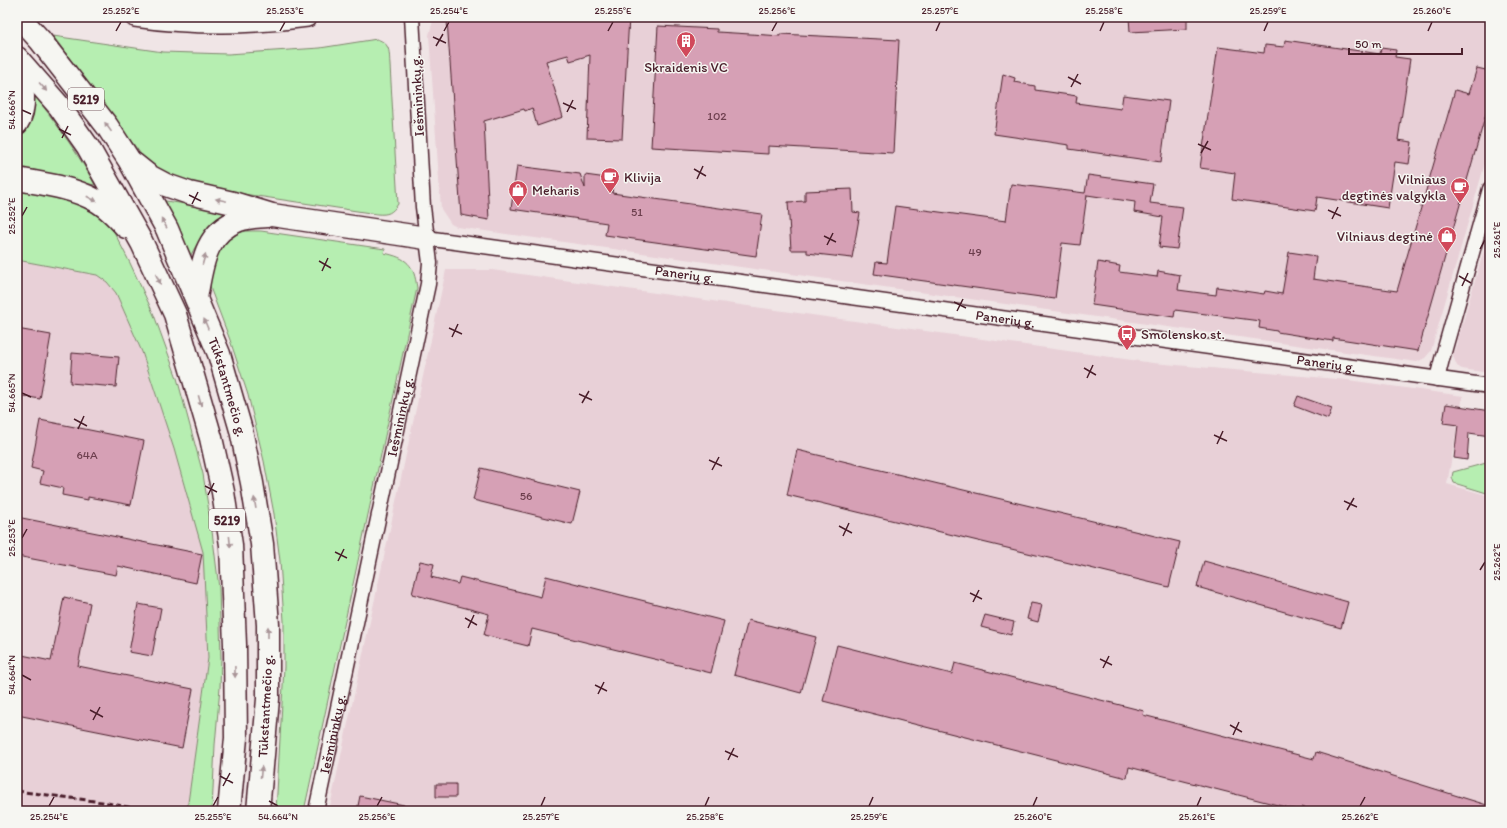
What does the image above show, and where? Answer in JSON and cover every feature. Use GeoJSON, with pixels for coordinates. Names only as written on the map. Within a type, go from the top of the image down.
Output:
{"type":"FeatureCollection","features":[{"type":"Feature","properties":{"kind":"highway","name":"Tūkstantmečio g."},"geometry":{"type":"LineString","coordinates":[[19,17],[40,40],[107,126],[129,160],[167,229],[219,354],[241,430],[252,483],[262,544],[268,625],[268,699],[258,811]]}},
{"type":"Feature","properties":{"kind":"highway","name":"Tūkstantmečio g."},"geometry":{"type":"LineString","coordinates":[[17,58],[59,106],[88,147],[142,243],[175,314],[211,438],[223,492],[231,545],[235,645],[236,738],[229,811]]}},
{"type":"Feature","properties":{"kind":"highway"},"geometry":{"type":"LineString","coordinates":[[17,69],[21,80],[23,96],[22,109],[17,123]]}},
{"type":"Feature","properties":{"kind":"highway"},"geometry":{"type":"LineString","coordinates":[[129,160],[149,176],[166,185],[189,193],[233,203],[272,215],[426,238]]}},
{"type":"Feature","properties":{"kind":"highway"},"geometry":{"type":"LineString","coordinates":[[17,179],[80,192],[97,201],[111,212],[142,243]]}},
{"type":"Feature","properties":{"kind":"highway"},"geometry":{"type":"LineString","coordinates":[[196,298],[206,250],[214,237],[225,227],[240,220],[272,215]]}},
{"type":"Feature","properties":{"kind":"main road"},"geometry":{"type":"LineString","coordinates":[[138,17],[227,23],[299,18]]}},
{"type":"Feature","properties":{"kind":"street","name":"Iešmininkų g."},"geometry":{"type":"LineString","coordinates":[[316,811],[428,284],[430,263],[423,207],[412,17]]}},
{"type":"Feature","properties":{"kind":"street"},"geometry":{"type":"LineString","coordinates":[[1437,379],[1490,189]]}},
{"type":"Feature","properties":{"kind":"street","name":"Panerių g."},"geometry":{"type":"LineString","coordinates":[[426,238],[1490,386]]}},
{"type":"Feature","properties":{"kind":"shaded area"},"geometry":{"type":"Polygon","coordinates":[[[434,17],[1490,17],[1490,146],[1431,351],[1425,358],[1417,362],[457,227],[451,224],[441,209],[429,35],[434,17]]]}},
{"type":"Feature","properties":{"kind":"shaded area"},"geometry":{"type":"Polygon","coordinates":[[[1490,229],[1490,373],[1462,369],[1457,366],[1453,356],[1490,229]]]}},
{"type":"Feature","properties":{"kind":"shaded area"},"geometry":{"type":"Polygon","coordinates":[[[17,260],[97,275],[107,282],[116,293],[142,352],[174,449],[204,552],[208,658],[187,811],[17,811],[17,260]]]}},
{"type":"Feature","properties":{"kind":"shaded area"},"geometry":{"type":"Polygon","coordinates":[[[446,270],[492,270],[1153,363],[1348,380],[1463,396],[1447,484],[1490,496],[1490,811],[329,811],[446,270]]]}},
{"type":"Feature","properties":{"kind":"green space"},"geometry":{"type":"Polygon","coordinates":[[[53,36],[163,52],[228,54],[320,48],[377,39],[382,41],[387,46],[389,52],[398,204],[394,210],[389,213],[377,214],[190,186],[149,165],[53,36]]]}},
{"type":"Feature","properties":{"kind":"green space"},"geometry":{"type":"Polygon","coordinates":[[[31,90],[73,148],[95,185],[17,170],[17,138],[22,130],[31,90]]]}},
{"type":"Feature","properties":{"kind":"green space"},"geometry":{"type":"Polygon","coordinates":[[[17,189],[73,200],[88,205],[109,222],[154,315],[177,378],[203,474],[219,588],[221,658],[212,811],[187,810],[208,658],[203,552],[174,449],[142,352],[116,293],[107,282],[97,275],[17,260],[17,189]]]}},
{"type":"Feature","properties":{"kind":"green space"},"geometry":{"type":"Polygon","coordinates":[[[159,200],[239,212],[203,237],[193,251],[189,260],[159,200]]]}},
{"type":"Feature","properties":{"kind":"green space"},"geometry":{"type":"Polygon","coordinates":[[[261,231],[385,249],[384,253],[398,257],[408,263],[414,273],[417,288],[304,811],[276,811],[284,667],[284,621],[280,561],[274,514],[264,461],[248,395],[230,340],[211,290],[208,275],[220,245],[236,233],[261,231]]]}},
{"type":"Feature","properties":{"kind":"green space"},"geometry":{"type":"Polygon","coordinates":[[[1490,462],[1490,494],[1454,483],[1452,477],[1453,472],[1490,462]]]}},
{"type":"Feature","properties":{"kind":"building"},"geometry":{"type":"Polygon","coordinates":[[[456,17],[629,17],[622,139],[587,138],[590,55],[570,61],[568,55],[546,61],[563,117],[537,126],[532,108],[484,121],[489,220],[461,215],[447,20],[456,17]]]}},
{"type":"Feature","properties":{"kind":"building"},"geometry":{"type":"Polygon","coordinates":[[[1129,17],[1187,17],[1187,29],[1130,32],[1129,17]]]}},
{"type":"Feature","properties":{"kind":"building"},"geometry":{"type":"Polygon","coordinates":[[[658,26],[717,29],[717,32],[780,36],[780,34],[899,40],[893,153],[768,146],[768,154],[651,147],[658,26]]]}},
{"type":"Feature","properties":{"kind":"building"},"geometry":{"type":"Polygon","coordinates":[[[1285,40],[1380,54],[1381,48],[1396,50],[1395,57],[1410,59],[1398,140],[1412,142],[1409,164],[1395,162],[1388,208],[1317,197],[1315,211],[1232,199],[1235,173],[1200,168],[1218,47],[1264,53],[1265,45],[1284,47],[1285,40]]]}},
{"type":"Feature","properties":{"kind":"building"},"geometry":{"type":"Polygon","coordinates":[[[1477,68],[1490,71],[1490,100],[1418,351],[1333,338],[1333,341],[1277,332],[1259,328],[1260,321],[1175,310],[1174,317],[1092,305],[1098,262],[1120,266],[1119,272],[1157,277],[1158,271],[1180,275],[1178,290],[1216,295],[1217,287],[1264,294],[1265,291],[1282,294],[1289,252],[1316,256],[1313,279],[1397,291],[1455,90],[1469,94],[1477,68]]]}},
{"type":"Feature","properties":{"kind":"building"},"geometry":{"type":"Polygon","coordinates":[[[1003,74],[1015,78],[1014,82],[1035,86],[1035,90],[1077,96],[1076,103],[1121,109],[1123,95],[1169,101],[1161,162],[1069,149],[1069,145],[994,134],[1003,74]]]}},
{"type":"Feature","properties":{"kind":"building"},"geometry":{"type":"Polygon","coordinates":[[[517,166],[580,174],[585,188],[585,175],[614,179],[612,193],[762,214],[756,256],[605,235],[607,223],[511,209],[517,166]]]}},
{"type":"Feature","properties":{"kind":"building"},"geometry":{"type":"Polygon","coordinates":[[[1088,175],[1153,184],[1150,203],[1183,207],[1177,249],[1159,247],[1163,217],[1134,212],[1135,202],[1087,195],[1080,245],[1062,243],[1055,299],[874,274],[876,262],[887,263],[895,206],[1006,221],[1011,184],[1085,193],[1088,175]]]}},
{"type":"Feature","properties":{"kind":"building"},"geometry":{"type":"Polygon","coordinates":[[[852,189],[853,212],[860,213],[852,258],[807,253],[807,250],[791,250],[788,202],[805,201],[805,191],[852,189]]]}},
{"type":"Feature","properties":{"kind":"building"},"geometry":{"type":"Polygon","coordinates":[[[17,329],[51,335],[40,399],[17,395],[17,329]]]}},
{"type":"Feature","properties":{"kind":"building"},"geometry":{"type":"Polygon","coordinates":[[[72,353],[119,357],[116,387],[70,383],[72,353]]]}},
{"type":"Feature","properties":{"kind":"building"},"geometry":{"type":"Polygon","coordinates":[[[1298,396],[1332,408],[1328,419],[1294,406],[1298,396]]]}},
{"type":"Feature","properties":{"kind":"building"},"geometry":{"type":"Polygon","coordinates":[[[1446,404],[1490,411],[1490,436],[1469,433],[1467,460],[1454,458],[1458,425],[1443,423],[1446,404]]]}},
{"type":"Feature","properties":{"kind":"building"},"geometry":{"type":"Polygon","coordinates":[[[40,420],[144,441],[131,505],[88,497],[88,500],[62,495],[63,488],[40,483],[43,471],[31,468],[40,420]]]}},
{"type":"Feature","properties":{"kind":"building"},"geometry":{"type":"Polygon","coordinates":[[[797,450],[1180,542],[1169,587],[787,495],[797,450]]]}},
{"type":"Feature","properties":{"kind":"building"},"geometry":{"type":"Polygon","coordinates":[[[481,468],[580,492],[572,524],[473,500],[481,468]]]}},
{"type":"Feature","properties":{"kind":"building"},"geometry":{"type":"Polygon","coordinates":[[[17,517],[202,554],[196,583],[118,566],[116,575],[17,556],[17,517]]]}},
{"type":"Feature","properties":{"kind":"building"},"geometry":{"type":"Polygon","coordinates":[[[420,561],[434,564],[431,577],[458,584],[460,577],[541,597],[546,576],[724,621],[711,673],[532,629],[528,646],[484,635],[489,614],[412,594],[420,561]]]}},
{"type":"Feature","properties":{"kind":"building"},"geometry":{"type":"Polygon","coordinates":[[[1204,561],[1348,602],[1341,628],[1197,587],[1204,561]]]}},
{"type":"Feature","properties":{"kind":"building"},"geometry":{"type":"Polygon","coordinates":[[[64,597],[90,603],[78,666],[193,689],[182,748],[17,715],[17,654],[51,661],[64,597]]]}},
{"type":"Feature","properties":{"kind":"building"},"geometry":{"type":"Polygon","coordinates":[[[1031,603],[1042,605],[1038,622],[1027,619],[1031,603]]]}},
{"type":"Feature","properties":{"kind":"building"},"geometry":{"type":"Polygon","coordinates":[[[138,604],[161,608],[152,656],[129,652],[138,604]]]}},
{"type":"Feature","properties":{"kind":"building"},"geometry":{"type":"Polygon","coordinates":[[[985,615],[1014,622],[1011,635],[981,627],[985,615]]]}},
{"type":"Feature","properties":{"kind":"building"},"geometry":{"type":"Polygon","coordinates":[[[748,620],[816,637],[801,693],[734,675],[748,620]]]}},
{"type":"Feature","properties":{"kind":"building"},"geometry":{"type":"Polygon","coordinates":[[[837,645],[952,674],[955,663],[1144,711],[1143,715],[1314,759],[1316,752],[1490,806],[1490,811],[1313,811],[1302,807],[1301,811],[1129,767],[1127,778],[823,701],[837,645]]]}},
{"type":"Feature","properties":{"kind":"building"},"geometry":{"type":"Polygon","coordinates":[[[436,784],[456,784],[456,797],[436,797],[436,784]]]}},
{"type":"Feature","properties":{"kind":"building"},"geometry":{"type":"Polygon","coordinates":[[[360,796],[404,805],[404,811],[357,811],[360,796]]]}},
{"type":"Feature","properties":{"kind":"railway"},"geometry":{"type":"LineString","coordinates":[[17,791],[102,802],[148,811]]}},
{"type":"Feature","properties":{"kind":"place","name":"Skraidenis VC"},"geometry":{"type":"Point","coordinates":[686,58]}},
{"type":"Feature","properties":{"kind":"place","name":"Klivija"},"geometry":{"type":"Point","coordinates":[610,194]}},
{"type":"Feature","properties":{"kind":"place","name":"Vilniaus degtinės valgykla"},"geometry":{"type":"Point","coordinates":[1460,204]}},
{"type":"Feature","properties":{"kind":"place","name":"Meharis"},"geometry":{"type":"Point","coordinates":[518,207]}},
{"type":"Feature","properties":{"kind":"place","name":"Vilniaus degtinė"},"geometry":{"type":"Point","coordinates":[1447,253]}},
{"type":"Feature","properties":{"kind":"place","name":"Smolensko st."},"geometry":{"type":"Point","coordinates":[1127,351]}}]}
